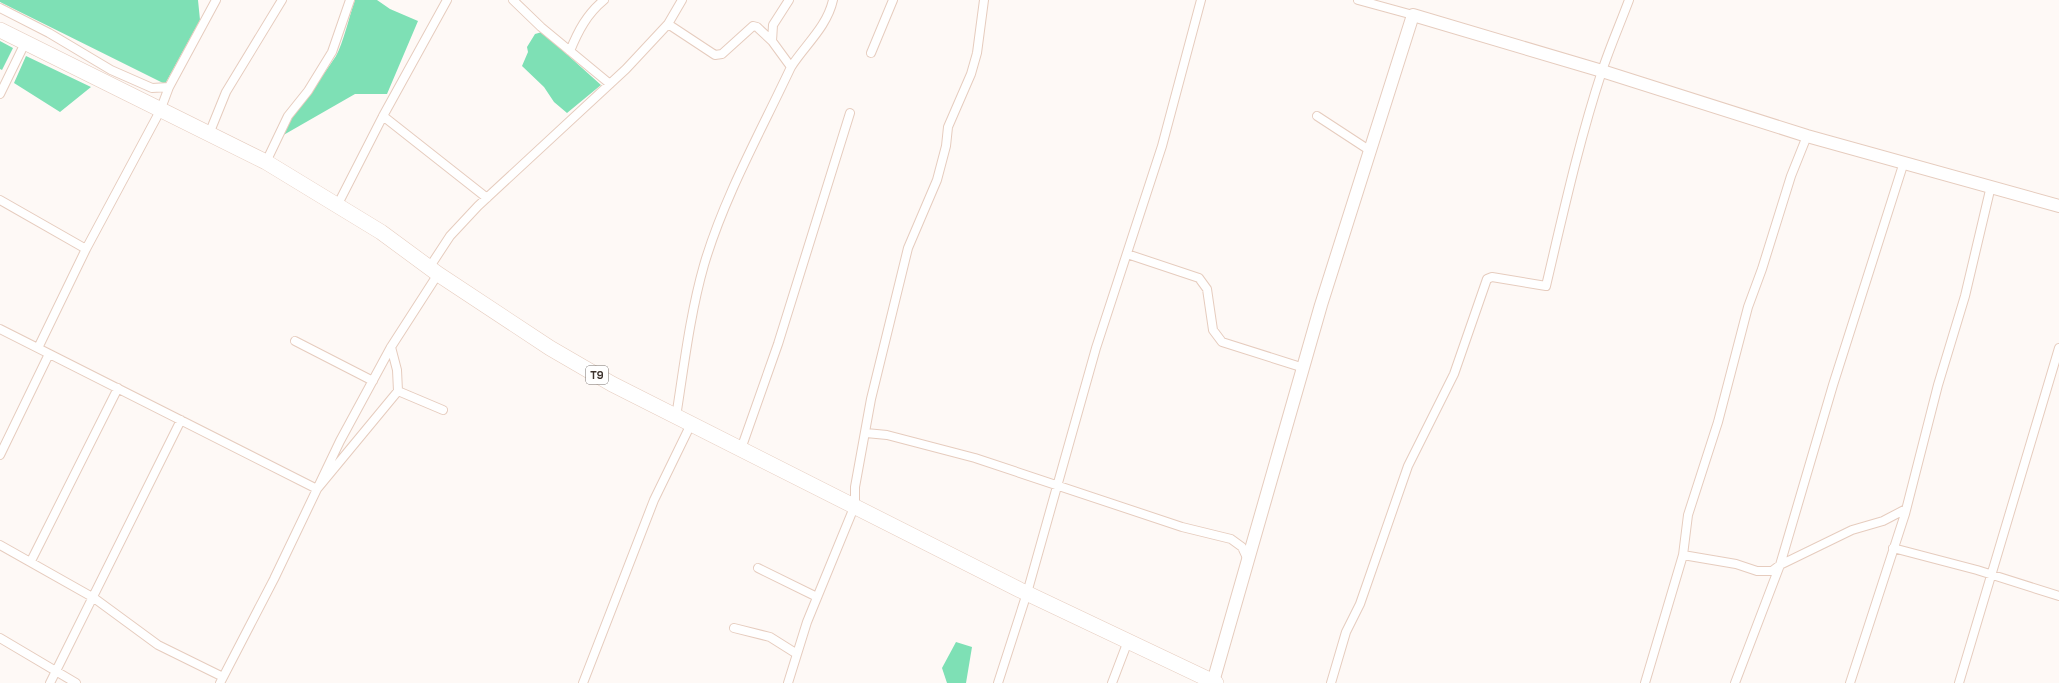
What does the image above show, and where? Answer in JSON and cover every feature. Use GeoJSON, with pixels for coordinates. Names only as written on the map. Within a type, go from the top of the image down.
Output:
{"type":"FeatureCollection","features":[{"type":"Feature","properties":{"kind":"highway","name":"T9"},"geometry":{"type":"LineString","coordinates":[[0,30],[160,111],[266,162],[338,204],[381,232],[434,271],[550,348],[612,384],[1028,593],[1214,683]]}},
{"type":"Feature","properties":{"kind":"street"},"geometry":{"type":"LineString","coordinates":[[38,348],[86,249],[160,111],[170,87],[216,0]]}},
{"type":"Feature","properties":{"kind":"street"},"geometry":{"type":"LineString","coordinates":[[209,134],[226,92],[282,0]]}},
{"type":"Feature","properties":{"kind":"street"},"geometry":{"type":"LineString","coordinates":[[266,162],[288,116],[308,91],[332,52],[350,0]]}},
{"type":"Feature","properties":{"kind":"street"},"geometry":{"type":"LineString","coordinates":[[338,204],[383,116],[447,0]]}},
{"type":"Feature","properties":{"kind":"street"},"geometry":{"type":"LineString","coordinates":[[513,0],[541,27],[610,84]]}},
{"type":"Feature","properties":{"kind":"street"},"geometry":{"type":"LineString","coordinates":[[570,51],[579,29],[594,8],[604,0]]}},
{"type":"Feature","properties":{"kind":"street"},"geometry":{"type":"LineString","coordinates":[[0,545],[94,598],[158,645],[221,680],[274,579],[340,441],[434,271],[450,236],[487,198],[610,84],[668,24],[682,0]]}},
{"type":"Feature","properties":{"kind":"street"},"geometry":{"type":"LineString","coordinates":[[772,41],[773,25],[789,0]]}},
{"type":"Feature","properties":{"kind":"street"},"geometry":{"type":"LineString","coordinates":[[676,417],[693,316],[704,264],[724,210],[791,67],[823,25],[833,0]]}},
{"type":"Feature","properties":{"kind":"street"},"geometry":{"type":"LineString","coordinates":[[871,53],[893,0]]}},
{"type":"Feature","properties":{"kind":"street"},"geometry":{"type":"LineString","coordinates":[[788,683],[807,622],[855,505],[856,487],[871,399],[908,248],[937,180],[946,146],[948,127],[971,74],[977,53],[984,0]]}},
{"type":"Feature","properties":{"kind":"street"},"geometry":{"type":"LineString","coordinates":[[998,683],[1028,593],[1096,348],[1162,146],[1201,0]]}},
{"type":"Feature","properties":{"kind":"street"},"geometry":{"type":"LineString","coordinates":[[1358,0],[1602,71],[1807,136],[2059,206]]}},
{"type":"Feature","properties":{"kind":"street"},"geometry":{"type":"LineString","coordinates":[[1331,683],[1346,632],[1360,604],[1408,466],[1454,374],[1487,279],[1492,277],[1546,286],[1561,221],[1602,71],[1629,0]]}},
{"type":"Feature","properties":{"kind":"street"},"geometry":{"type":"LineString","coordinates":[[0,8],[49,33],[111,70],[152,88],[170,87]]}},
{"type":"Feature","properties":{"kind":"street"},"geometry":{"type":"LineString","coordinates":[[1214,683],[1304,368],[1369,150],[1413,15]]}},
{"type":"Feature","properties":{"kind":"street"},"geometry":{"type":"LineString","coordinates":[[668,24],[715,55],[722,54],[753,26],[757,26],[772,41],[791,67]]}},
{"type":"Feature","properties":{"kind":"street"},"geometry":{"type":"LineString","coordinates":[[0,94],[25,43]]}},
{"type":"Feature","properties":{"kind":"street"},"geometry":{"type":"LineString","coordinates":[[741,449],[778,344],[850,113]]}},
{"type":"Feature","properties":{"kind":"street"},"geometry":{"type":"LineString","coordinates":[[383,116],[487,198]]}},
{"type":"Feature","properties":{"kind":"street"},"geometry":{"type":"LineString","coordinates":[[1317,116],[1369,150]]}},
{"type":"Feature","properties":{"kind":"street"},"geometry":{"type":"LineString","coordinates":[[1645,683],[1683,555],[1688,515],[1718,422],[1748,307],[1762,269],[1790,176],[1807,136]]}},
{"type":"Feature","properties":{"kind":"street"},"geometry":{"type":"LineString","coordinates":[[1734,683],[1780,565],[1833,384],[1904,162]]}},
{"type":"Feature","properties":{"kind":"street"},"geometry":{"type":"LineString","coordinates":[[1850,683],[1906,509],[1938,385],[1965,296],[1991,186]]}},
{"type":"Feature","properties":{"kind":"street"},"geometry":{"type":"LineString","coordinates":[[0,200],[86,249]]}},
{"type":"Feature","properties":{"kind":"street"},"geometry":{"type":"LineString","coordinates":[[1126,254],[1199,278],[1207,289],[1213,330],[1222,342],[1304,368]]}},
{"type":"Feature","properties":{"kind":"street"},"geometry":{"type":"LineString","coordinates":[[0,329],[317,489]]}},
{"type":"Feature","properties":{"kind":"street"},"geometry":{"type":"LineString","coordinates":[[295,341],[373,380]]}},
{"type":"Feature","properties":{"kind":"street"},"geometry":{"type":"LineString","coordinates":[[317,489],[398,391],[397,370],[391,347]]}},
{"type":"Feature","properties":{"kind":"street"},"geometry":{"type":"LineString","coordinates":[[1959,683],[2059,348]]}},
{"type":"Feature","properties":{"kind":"street"},"geometry":{"type":"LineString","coordinates":[[0,455],[49,354]]}},
{"type":"Feature","properties":{"kind":"street"},"geometry":{"type":"LineString","coordinates":[[31,562],[118,388]]}},
{"type":"Feature","properties":{"kind":"street"},"geometry":{"type":"LineString","coordinates":[[398,391],[443,410]]}},
{"type":"Feature","properties":{"kind":"street"},"geometry":{"type":"LineString","coordinates":[[50,683],[94,598],[181,420]]}},
{"type":"Feature","properties":{"kind":"street"},"geometry":{"type":"LineString","coordinates":[[583,683],[654,500],[691,424]]}},
{"type":"Feature","properties":{"kind":"street"},"geometry":{"type":"LineString","coordinates":[[866,433],[887,435],[968,456],[1182,527],[1231,539],[1242,547],[1248,560]]}},
{"type":"Feature","properties":{"kind":"street"},"geometry":{"type":"LineString","coordinates":[[1683,555],[1736,564],[1757,571],[1772,571],[1780,565],[1852,530],[1883,521],[1906,509]]}},
{"type":"Feature","properties":{"kind":"street"},"geometry":{"type":"LineString","coordinates":[[1893,548],[1991,575],[2059,596]]}},
{"type":"Feature","properties":{"kind":"street"},"geometry":{"type":"LineString","coordinates":[[758,568],[817,597]]}},
{"type":"Feature","properties":{"kind":"street"},"geometry":{"type":"LineString","coordinates":[[734,628],[770,637],[798,654]]}},
{"type":"Feature","properties":{"kind":"street"},"geometry":{"type":"LineString","coordinates":[[0,638],[55,672],[76,683]]}},
{"type":"Feature","properties":{"kind":"street"},"geometry":{"type":"LineString","coordinates":[[1112,683],[1128,641]]}},
{"type":"Feature","properties":{"kind":"green space"},"geometry":{"type":"Polygon","coordinates":[[[0,0],[198,0],[200,20],[165,84],[0,2],[0,0]]]}},
{"type":"Feature","properties":{"kind":"green space"},"geometry":{"type":"Polygon","coordinates":[[[355,0],[377,0],[390,9],[418,21],[387,94],[355,94],[280,137],[339,51],[355,0]]]}},
{"type":"Feature","properties":{"kind":"green space"},"geometry":{"type":"Polygon","coordinates":[[[542,32],[601,85],[567,113],[554,102],[544,87],[522,66],[528,52],[527,47],[535,34],[542,32]]]}},
{"type":"Feature","properties":{"kind":"green space"},"geometry":{"type":"Polygon","coordinates":[[[0,41],[13,48],[2,70],[0,69],[0,41]]]}},
{"type":"Feature","properties":{"kind":"green space"},"geometry":{"type":"Polygon","coordinates":[[[26,56],[91,87],[60,112],[14,83],[26,56]]]}},
{"type":"Feature","properties":{"kind":"green space"},"geometry":{"type":"Polygon","coordinates":[[[956,642],[972,647],[966,683],[947,683],[942,668],[956,642]]]}}]}
